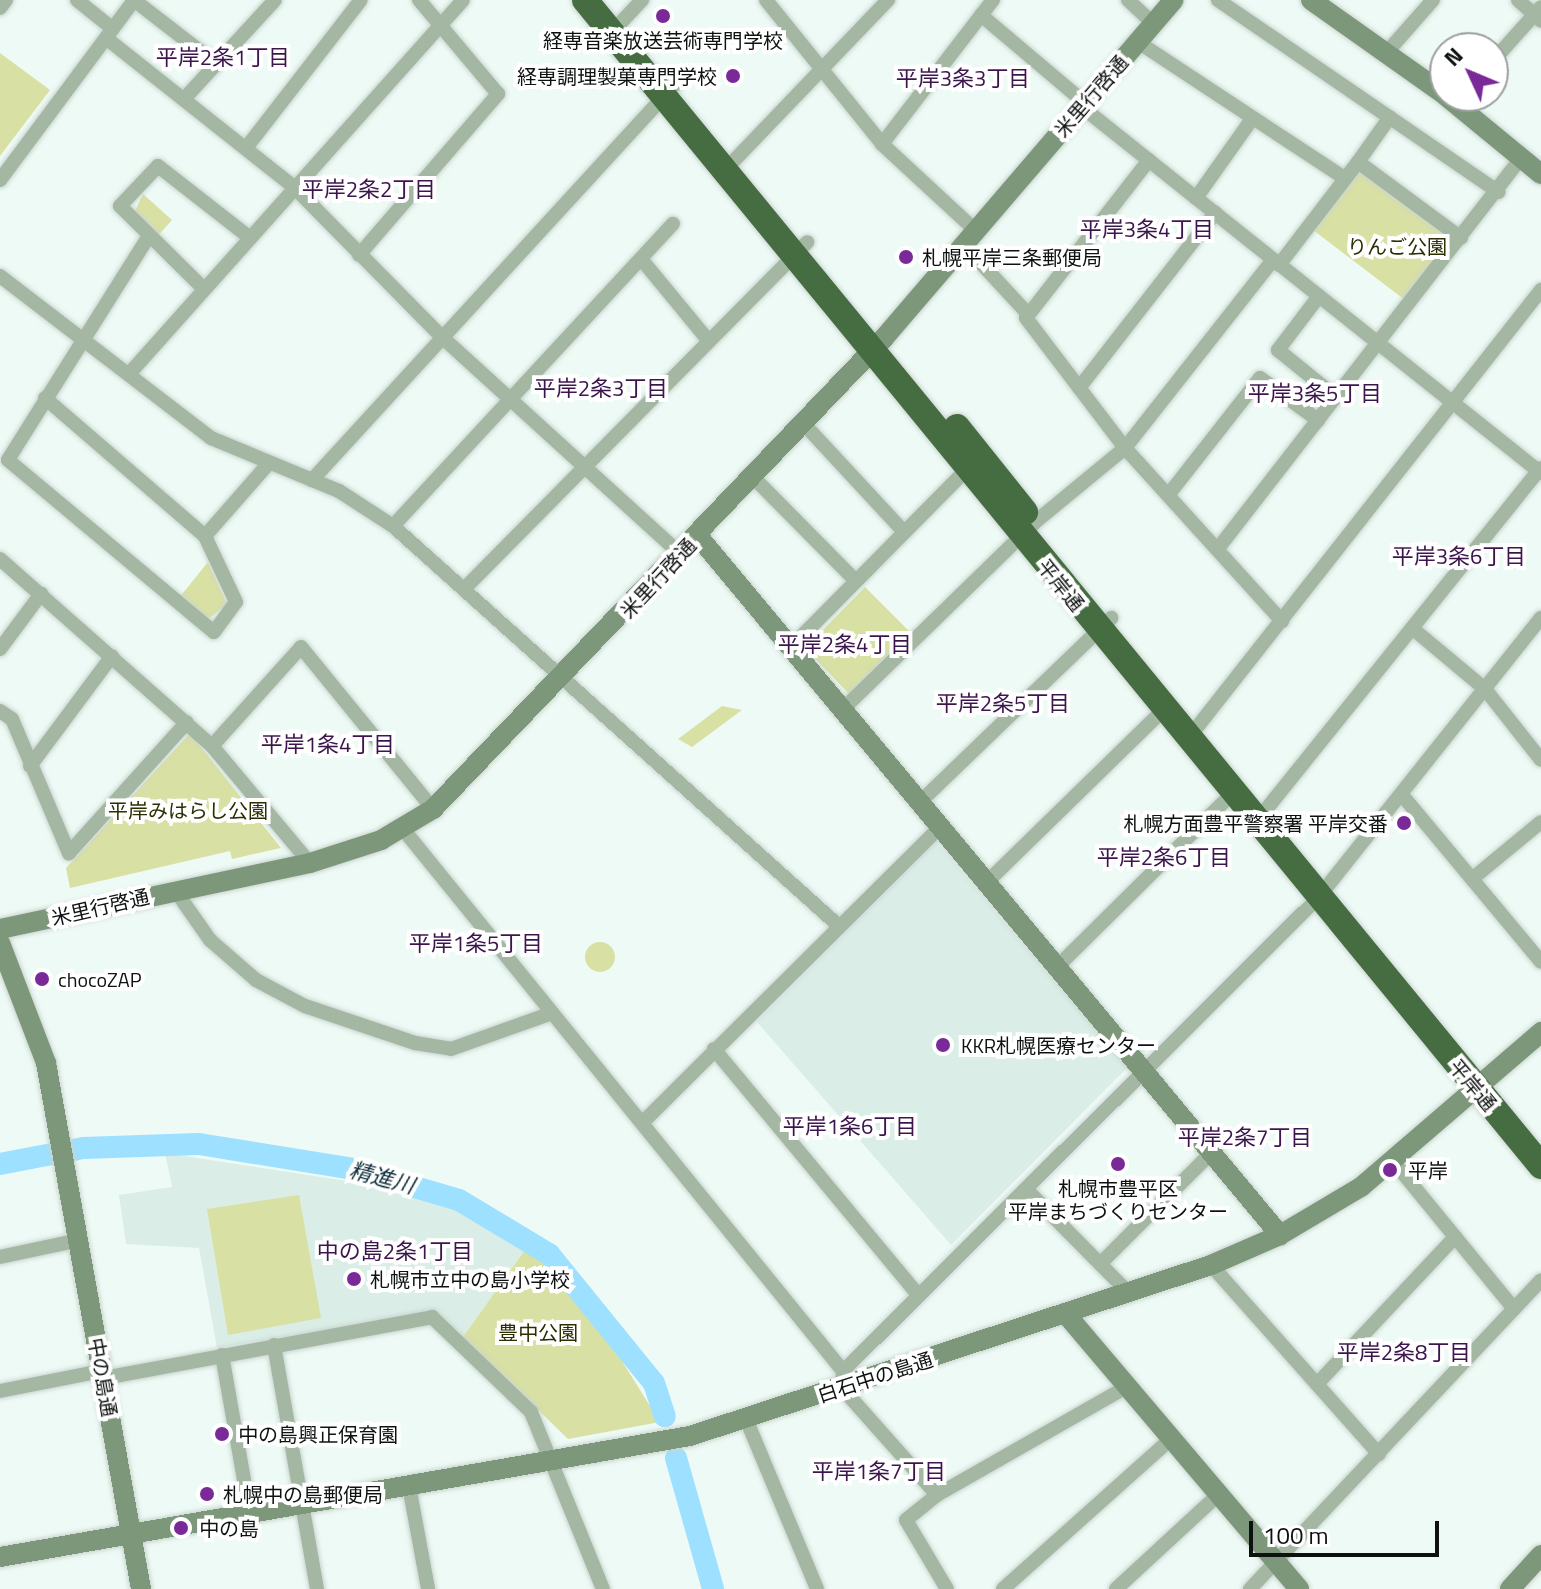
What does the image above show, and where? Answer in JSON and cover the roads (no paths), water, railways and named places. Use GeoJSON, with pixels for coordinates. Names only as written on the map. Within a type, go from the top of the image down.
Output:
{"type":"FeatureCollection","features":[{"type":"Feature","properties":{"kind":"highway","name":"平岸通"},"geometry":{"type":"LineString","coordinates":[[585,0],[615,17],[1195,735],[1482,1084],[1541,1166]]}},
{"type":"Feature","properties":{"kind":"highway","name":"平岸通"},"geometry":{"type":"LineString","coordinates":[[1104,623],[1163,710],[1195,735],[1232,794],[1263,817]]}},
{"type":"Feature","properties":{"kind":"highway","name":"平岸通"},"geometry":{"type":"LineString","coordinates":[[1482,1084],[1541,1142]]}},
{"type":"Feature","properties":{"kind":"street"},"geometry":{"type":"LineString","coordinates":[[0,8],[6,0]]}},
{"type":"Feature","properties":{"kind":"street"},"geometry":{"type":"LineString","coordinates":[[77,0],[184,99],[295,188],[443,338],[680,554]]}},
{"type":"Feature","properties":{"kind":"street"},"geometry":{"type":"LineString","coordinates":[[0,180],[134,0],[214,62]]}},
{"type":"Feature","properties":{"kind":"street"},"geometry":{"type":"LineString","coordinates":[[184,99],[214,62],[275,0]]}},
{"type":"Feature","properties":{"kind":"street"},"geometry":{"type":"LineString","coordinates":[[246,148],[361,0]]}},
{"type":"Feature","properties":{"kind":"street"},"geometry":{"type":"LineString","coordinates":[[359,255],[498,94],[419,0]]}},
{"type":"Feature","properties":{"kind":"street"},"geometry":{"type":"LineString","coordinates":[[129,374],[463,0]]}},
{"type":"Feature","properties":{"kind":"street"},"geometry":{"type":"LineString","coordinates":[[615,17],[642,0]]}},
{"type":"Feature","properties":{"kind":"street"},"geometry":{"type":"LineString","coordinates":[[732,164],[888,0]]}},
{"type":"Feature","properties":{"kind":"street"},"geometry":{"type":"LineString","coordinates":[[882,144],[993,0]]}},
{"type":"Feature","properties":{"kind":"street"},"geometry":{"type":"LineString","coordinates":[[1128,0],[1154,24]]}},
{"type":"Feature","properties":{"kind":"street","name":"米里行啓通"},"geometry":{"type":"LineString","coordinates":[[0,929],[310,863],[403,829],[433,809],[563,678],[878,344],[1174,0]]}},
{"type":"Feature","properties":{"kind":"street"},"geometry":{"type":"LineString","coordinates":[[1218,0],[1498,192]]}},
{"type":"Feature","properties":{"kind":"street"},"geometry":{"type":"LineString","coordinates":[[1311,0],[1429,81]]}},
{"type":"Feature","properties":{"kind":"street"},"geometry":{"type":"LineString","coordinates":[[1388,51],[1433,0]]}},
{"type":"Feature","properties":{"kind":"street"},"geometry":{"type":"LineString","coordinates":[[1509,45],[1539,14],[1518,0]]}},
{"type":"Feature","properties":{"kind":"street"},"geometry":{"type":"LineString","coordinates":[[770,2],[882,144],[970,238],[1125,448],[1220,546],[1282,621]]}},
{"type":"Feature","properties":{"kind":"street"},"geometry":{"type":"LineString","coordinates":[[981,15],[1149,160],[1540,471],[1263,817]]}},
{"type":"Feature","properties":{"kind":"street"},"geometry":{"type":"LineString","coordinates":[[1138,42],[1344,178]]}},
{"type":"Feature","properties":{"kind":"street"},"geometry":{"type":"LineString","coordinates":[[312,480],[670,88]]}},
{"type":"Feature","properties":{"kind":"street"},"geometry":{"type":"LineString","coordinates":[[1469,112],[1541,174]]}},
{"type":"Feature","properties":{"kind":"street"},"geometry":{"type":"LineString","coordinates":[[842,710],[1028,529],[1125,448],[1358,162],[1390,117]]}},
{"type":"Feature","properties":{"kind":"street"},"geometry":{"type":"LineString","coordinates":[[1196,198],[1252,119]]}},
{"type":"Feature","properties":{"kind":"street"},"geometry":{"type":"LineString","coordinates":[[1220,546],[1498,192],[1522,157]]}},
{"type":"Feature","properties":{"kind":"street"},"geometry":{"type":"LineString","coordinates":[[1028,314],[1149,160]]}},
{"type":"Feature","properties":{"kind":"street"},"geometry":{"type":"LineString","coordinates":[[1358,162],[1461,238]]}},
{"type":"Feature","properties":{"kind":"street"},"geometry":{"type":"LineString","coordinates":[[204,289],[147,239],[120,206],[158,166],[250,238]]}},
{"type":"Feature","properties":{"kind":"street"},"geometry":{"type":"LineString","coordinates":[[1079,388],[1215,213]]}},
{"type":"Feature","properties":{"kind":"street"},"geometry":{"type":"LineString","coordinates":[[393,526],[673,224]]}},
{"type":"Feature","properties":{"kind":"street"},"geometry":{"type":"LineString","coordinates":[[45,398],[205,536],[236,602],[214,632],[8,460],[45,398],[82,337],[147,239]]}},
{"type":"Feature","properties":{"kind":"street"},"geometry":{"type":"LineString","coordinates":[[464,589],[800,248]]}},
{"type":"Feature","properties":{"kind":"street"},"geometry":{"type":"LineString","coordinates":[[642,260],[708,340]]}},
{"type":"Feature","properties":{"kind":"street"},"geometry":{"type":"LineString","coordinates":[[0,276],[211,438],[312,480],[393,526],[839,926]]}},
{"type":"Feature","properties":{"kind":"street"},"geometry":{"type":"LineString","coordinates":[[1195,735],[1541,290]]}},
{"type":"Feature","properties":{"kind":"street"},"geometry":{"type":"LineString","coordinates":[[1319,296],[1278,350],[1336,397]]}},
{"type":"Feature","properties":{"kind":"street"},"geometry":{"type":"LineString","coordinates":[[1169,494],[1260,378],[1318,420]]}},
{"type":"Feature","properties":{"kind":"street"},"geometry":{"type":"LineString","coordinates":[[804,424],[904,532]]}},
{"type":"Feature","properties":{"kind":"street"},"geometry":{"type":"LineString","coordinates":[[791,647],[974,463]]}},
{"type":"Feature","properties":{"kind":"street"},"geometry":{"type":"LineString","coordinates":[[205,536],[268,464]]}},
{"type":"Feature","properties":{"kind":"street"},"geometry":{"type":"LineString","coordinates":[[754,478],[856,581]]}},
{"type":"Feature","properties":{"kind":"street"},"geometry":{"type":"LineString","coordinates":[[698,536],[1280,1235]]}},
{"type":"Feature","properties":{"kind":"street"},"geometry":{"type":"LineString","coordinates":[[0,559],[212,746],[310,863]]}},
{"type":"Feature","properties":{"kind":"street"},"geometry":{"type":"LineString","coordinates":[[0,649],[41,594]]}},
{"type":"Feature","properties":{"kind":"street"},"geometry":{"type":"LineString","coordinates":[[842,1380],[918,1295],[1324,891],[1541,618]]}},
{"type":"Feature","properties":{"kind":"street"},"geometry":{"type":"LineString","coordinates":[[919,803],[1104,623]]}},
{"type":"Feature","properties":{"kind":"street"},"geometry":{"type":"LineString","coordinates":[[1412,628],[1485,689],[1541,760]]}},
{"type":"Feature","properties":{"kind":"street"},"geometry":{"type":"LineString","coordinates":[[212,746],[301,647],[433,809]]}},
{"type":"Feature","properties":{"kind":"street"},"geometry":{"type":"LineString","coordinates":[[30,766],[112,656]]}},
{"type":"Feature","properties":{"kind":"street"},"geometry":{"type":"LineString","coordinates":[[986,883],[1163,710]]}},
{"type":"Feature","properties":{"kind":"street"},"geometry":{"type":"LineString","coordinates":[[0,711],[12,719],[69,853],[187,722]]}},
{"type":"Feature","properties":{"kind":"street"},"geometry":{"type":"LineString","coordinates":[[1056,968],[1232,794]]}},
{"type":"Feature","properties":{"kind":"street"},"geometry":{"type":"LineString","coordinates":[[1402,795],[1541,962]]}},
{"type":"Feature","properties":{"kind":"street"},"geometry":{"type":"LineString","coordinates":[[1472,879],[1541,822]]}},
{"type":"Feature","properties":{"kind":"street"},"geometry":{"type":"LineString","coordinates":[[642,1123],[940,827]]}},
{"type":"Feature","properties":{"kind":"street"},"geometry":{"type":"LineString","coordinates":[[403,829],[642,1123],[842,1380],[937,1495]]}},
{"type":"Feature","properties":{"kind":"street"},"geometry":{"type":"LineString","coordinates":[[175,890],[210,940],[256,980],[305,1006],[415,1043],[451,1049],[552,1013]]}},
{"type":"Feature","properties":{"kind":"street","name":"中の島通"},"geometry":{"type":"LineString","coordinates":[[0,943],[46,1063],[141,1589]]}},
{"type":"Feature","properties":{"kind":"street","name":"白石中の島通"},"geometry":{"type":"LineString","coordinates":[[0,1557],[551,1461],[746,1419],[842,1380],[1211,1265],[1280,1235],[1393,1161],[1541,1032]]}},
{"type":"Feature","properties":{"kind":"street"},"geometry":{"type":"LineString","coordinates":[[714,1049],[918,1295]]}},
{"type":"Feature","properties":{"kind":"street"},"geometry":{"type":"LineString","coordinates":[[1101,1263],[1211,1153]]}},
{"type":"Feature","properties":{"kind":"street"},"geometry":{"type":"LineString","coordinates":[[1393,1161],[1514,1309]]}},
{"type":"Feature","properties":{"kind":"street"},"geometry":{"type":"LineString","coordinates":[[1026,1189],[1128,1292]]}},
{"type":"Feature","properties":{"kind":"street"},"geometry":{"type":"LineString","coordinates":[[1317,1384],[1455,1237]]}},
{"type":"Feature","properties":{"kind":"street"},"geometry":{"type":"LineString","coordinates":[[0,1257],[79,1240]]}},
{"type":"Feature","properties":{"kind":"street"},"geometry":{"type":"LineString","coordinates":[[1211,1265],[1379,1454]]}},
{"type":"Feature","properties":{"kind":"street"},"geometry":{"type":"LineString","coordinates":[[1250,1589],[1541,1280]]}},
{"type":"Feature","properties":{"kind":"street"},"geometry":{"type":"LineString","coordinates":[[1065,1313],[1299,1589]]}},
{"type":"Feature","properties":{"kind":"street"},"geometry":{"type":"LineString","coordinates":[[0,1391],[432,1317],[531,1412],[599,1563],[603,1589]]}},
{"type":"Feature","properties":{"kind":"street"},"geometry":{"type":"LineString","coordinates":[[274,1345],[317,1589]]}},
{"type":"Feature","properties":{"kind":"street"},"geometry":{"type":"LineString","coordinates":[[222,1355],[250,1514]]}},
{"type":"Feature","properties":{"kind":"street"},"geometry":{"type":"LineString","coordinates":[[939,1586],[906,1520],[937,1495],[1126,1387]]}},
{"type":"Feature","properties":{"kind":"street"},"geometry":{"type":"LineString","coordinates":[[746,1419],[817,1589]]}},
{"type":"Feature","properties":{"kind":"street"},"geometry":{"type":"LineString","coordinates":[[1003,1589],[1171,1439]]}},
{"type":"Feature","properties":{"kind":"street"},"geometry":{"type":"LineString","coordinates":[[409,1486],[428,1589]]}},
{"type":"Feature","properties":{"kind":"street"},"geometry":{"type":"LineString","coordinates":[[1116,1589],[1218,1495]]}},
{"type":"Feature","properties":{"kind":"street"},"geometry":{"type":"LineString","coordinates":[[1510,1589],[1541,1555]]}},
{"type":"Feature","properties":{"kind":"waterway","name":"精進川"},"geometry":{"type":"LineString","coordinates":[[0,1164],[83,1148],[199,1144],[353,1169],[459,1200],[549,1254],[654,1383],[665,1416]]}},
{"type":"Feature","properties":{"kind":"waterway","name":"精進川"},"geometry":{"type":"LineString","coordinates":[[676,1458],[713,1589]]}},
{"type":"Feature","properties":{"kind":"place","name":"経専音楽放送芸術専門学校"},"geometry":{"type":"Point","coordinates":[663,16]}},
{"type":"Feature","properties":{"kind":"place","name":"経専調理製菓専門学校"},"geometry":{"type":"Point","coordinates":[733,76]}},
{"type":"Feature","properties":{"kind":"place","name":"札幌平岸三条郵便局"},"geometry":{"type":"Point","coordinates":[906,257]}},
{"type":"Feature","properties":{"kind":"place","name":"札幌方面豊平警察署 平岸交番"},"geometry":{"type":"Point","coordinates":[1404,823]}},
{"type":"Feature","properties":{"kind":"place","name":"chocoZAP"},"geometry":{"type":"Point","coordinates":[42,979]}},
{"type":"Feature","properties":{"kind":"place","name":"KKR札幌医療センター"},"geometry":{"type":"Point","coordinates":[943,1045]}},
{"type":"Feature","properties":{"kind":"place","name":"札幌市豊平区 平岸まちづくりセンター"},"geometry":{"type":"Point","coordinates":[1118,1164]}},
{"type":"Feature","properties":{"kind":"place","name":"平岸"},"geometry":{"type":"Point","coordinates":[1390,1170]}},
{"type":"Feature","properties":{"kind":"place","name":"札幌市立中の島小学校"},"geometry":{"type":"Point","coordinates":[354,1279]}},
{"type":"Feature","properties":{"kind":"place","name":"中の島興正保育園"},"geometry":{"type":"Point","coordinates":[222,1434]}},
{"type":"Feature","properties":{"kind":"place","name":"札幌中の島郵便局"},"geometry":{"type":"Point","coordinates":[207,1494]}},
{"type":"Feature","properties":{"kind":"place","name":"中の島"},"geometry":{"type":"Point","coordinates":[181,1528]}},
{"type":"Feature","properties":{"kind":"district","name":"平岸2条1丁目"},"geometry":{"type":"Point","coordinates":[223,58]}},
{"type":"Feature","properties":{"kind":"district","name":"平岸3条3丁目"},"geometry":{"type":"Point","coordinates":[963,79]}},
{"type":"Feature","properties":{"kind":"district","name":"平岸2条2丁目"},"geometry":{"type":"Point","coordinates":[369,190]}},
{"type":"Feature","properties":{"kind":"district","name":"平岸3条4丁目"},"geometry":{"type":"Point","coordinates":[1147,230]}},
{"type":"Feature","properties":{"kind":"district","name":"平岸2条3丁目"},"geometry":{"type":"Point","coordinates":[601,389]}},
{"type":"Feature","properties":{"kind":"district","name":"平岸3条5丁目"},"geometry":{"type":"Point","coordinates":[1315,394]}},
{"type":"Feature","properties":{"kind":"district","name":"平岸3条6丁目"},"geometry":{"type":"Point","coordinates":[1459,557]}},
{"type":"Feature","properties":{"kind":"district","name":"平岸2条4丁目"},"geometry":{"type":"Point","coordinates":[845,645]}},
{"type":"Feature","properties":{"kind":"district","name":"平岸2条5丁目"},"geometry":{"type":"Point","coordinates":[1003,704]}},
{"type":"Feature","properties":{"kind":"district","name":"平岸1条4丁目"},"geometry":{"type":"Point","coordinates":[328,745]}},
{"type":"Feature","properties":{"kind":"district","name":"平岸2条6丁目"},"geometry":{"type":"Point","coordinates":[1164,858]}},
{"type":"Feature","properties":{"kind":"district","name":"平岸1条5丁目"},"geometry":{"type":"Point","coordinates":[476,944]}},
{"type":"Feature","properties":{"kind":"district","name":"平岸1条6丁目"},"geometry":{"type":"Point","coordinates":[850,1127]}},
{"type":"Feature","properties":{"kind":"district","name":"平岸2条7丁目"},"geometry":{"type":"Point","coordinates":[1245,1138]}},
{"type":"Feature","properties":{"kind":"district","name":"中の島2条1丁目"},"geometry":{"type":"Point","coordinates":[395,1252]}},
{"type":"Feature","properties":{"kind":"district","name":"平岸2条8丁目"},"geometry":{"type":"Point","coordinates":[1404,1353]}},
{"type":"Feature","properties":{"kind":"district","name":"平岸1条7丁目"},"geometry":{"type":"Point","coordinates":[879,1472]}},
{"type":"Feature","properties":{"kind":"park label","name":"りんご公園"},"geometry":{"type":"Point","coordinates":[1397,246]}},
{"type":"Feature","properties":{"kind":"park label","name":"平岸みはらし公園"},"geometry":{"type":"Point","coordinates":[188,810]}},
{"type":"Feature","properties":{"kind":"park label","name":"豊中公園"},"geometry":{"type":"Point","coordinates":[538,1332]}}]}
